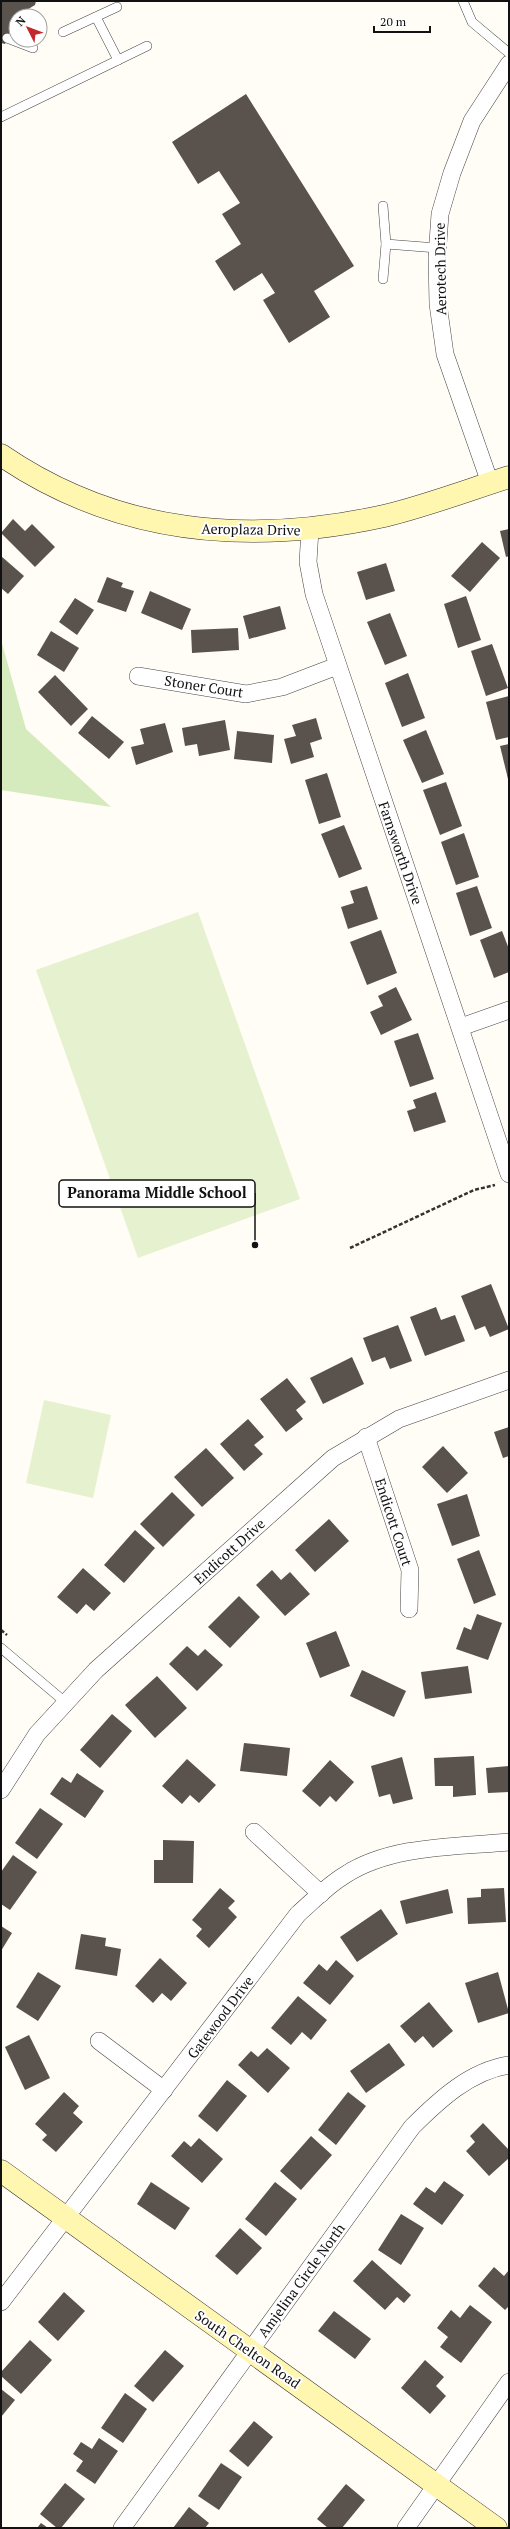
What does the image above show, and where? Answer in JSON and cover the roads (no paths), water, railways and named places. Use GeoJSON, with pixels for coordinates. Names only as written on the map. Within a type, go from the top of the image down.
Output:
{"type":"FeatureCollection","features":[{"type":"Feature","properties":{"kind":"main road","name":"Aeroplaza Drive"},"geometry":{"type":"LineString","coordinates":[[2,460],[59,489],[108,510],[169,525],[219,530],[310,530],[386,516],[500,480]]}},
{"type":"Feature","properties":{"kind":"main road","name":"South Chelton Road"},"geometry":{"type":"LineString","coordinates":[[1,2171],[496,2528]]}},
{"type":"Feature","properties":{"kind":"street","name":"Aerotech Drive"},"geometry":{"type":"LineString","coordinates":[[500,480],[445,354],[438,304],[437,248],[440,214],[452,173],[472,121],[509,64]]}},
{"type":"Feature","properties":{"kind":"street","name":"Farnsworth Drive"},"geometry":{"type":"LineString","coordinates":[[310,530],[308,562],[314,594],[337,666],[461,1026],[509,1174]]}},
{"type":"Feature","properties":{"kind":"street","name":"Stoner Court"},"geometry":{"type":"LineString","coordinates":[[138,676],[246,694],[282,687],[337,666]]}},
{"type":"Feature","properties":{"kind":"street"},"geometry":{"type":"LineString","coordinates":[[461,1026],[509,1010]]}},
{"type":"Feature","properties":{"kind":"street","name":"Endicott Drive"},"geometry":{"type":"LineString","coordinates":[[1,1790],[37,1734],[96,1670],[333,1458],[366,1437],[399,1419],[509,1380]]}},
{"type":"Feature","properties":{"kind":"street","name":"Endicott Court"},"geometry":{"type":"LineString","coordinates":[[366,1437],[410,1570],[409,1609]]}},
{"type":"Feature","properties":{"kind":"street"},"geometry":{"type":"LineString","coordinates":[[254,1832],[321,1894]]}},
{"type":"Feature","properties":{"kind":"street","name":"Gatewood Drive"},"geometry":{"type":"LineString","coordinates":[[1,2302],[298,1914],[345,1874],[378,1859],[418,1851],[509,1842]]}},
{"type":"Feature","properties":{"kind":"street"},"geometry":{"type":"LineString","coordinates":[[99,2041],[164,2090]]}},
{"type":"Feature","properties":{"kind":"street","name":"Amjelina Circle North"},"geometry":{"type":"LineString","coordinates":[[122,2528],[412,2127],[441,2098],[469,2080],[509,2065]]}},
{"type":"Feature","properties":{"kind":"street"},"geometry":{"type":"LineString","coordinates":[[406,2528],[509,2382]]}},
{"type":"Feature","properties":{"kind":"lane"},"geometry":{"type":"LineString","coordinates":[[463,1],[472,22],[509,53]]}},
{"type":"Feature","properties":{"kind":"lane"},"geometry":{"type":"LineString","coordinates":[[63,32],[117,7]]}},
{"type":"Feature","properties":{"kind":"lane"},"geometry":{"type":"LineString","coordinates":[[96,17],[118,60]]}},
{"type":"Feature","properties":{"kind":"lane"},"geometry":{"type":"LineString","coordinates":[[1,117],[147,46]]}},
{"type":"Feature","properties":{"kind":"lane"},"geometry":{"type":"LineString","coordinates":[[383,206],[386,244],[383,279]]}},
{"type":"Feature","properties":{"kind":"lane"},"geometry":{"type":"LineString","coordinates":[[386,244],[437,248]]}},
{"type":"Feature","properties":{"kind":"lane"},"geometry":{"type":"LineString","coordinates":[[1,1648],[65,1702]]}},
{"type":"Feature","properties":{"kind":"place","name":"Panorama Middle School"},"geometry":{"type":"Point","coordinates":[255,1245]}}]}
